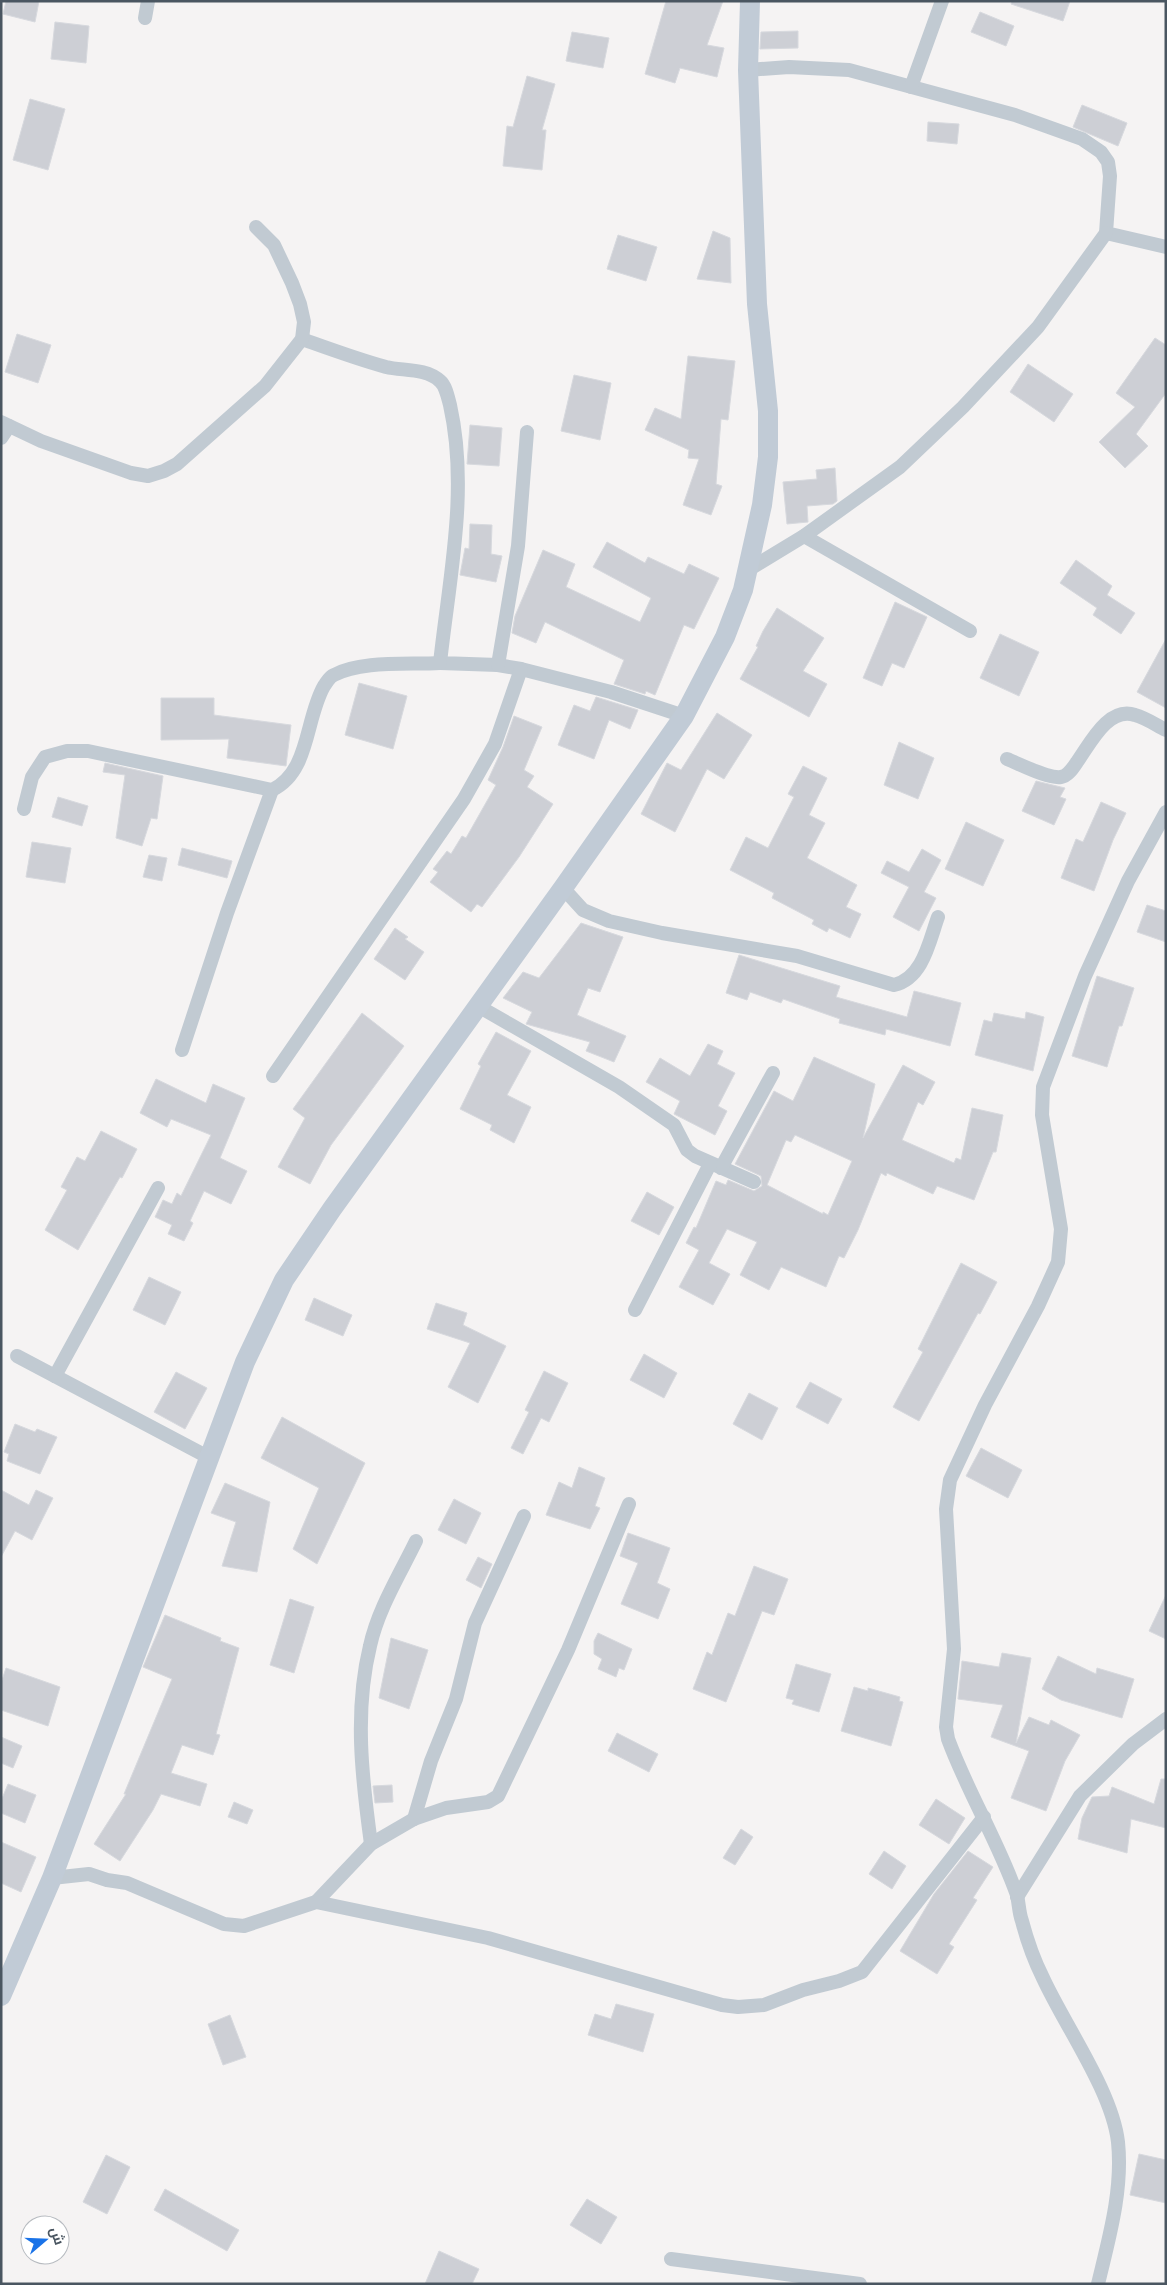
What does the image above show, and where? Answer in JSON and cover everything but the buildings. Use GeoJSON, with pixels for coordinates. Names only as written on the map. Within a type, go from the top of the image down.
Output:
{"type":"FeatureCollection","features":[{"type":"Feature","properties":{"kind":"main road"},"geometry":{"type":"LineString","coordinates":[[1,1996],[52,1878],[245,1362],[284,1280],[332,1209],[684,716],[725,637],[743,590],[762,505],[768,457],[768,420],[758,304],[748,70],[750,1]]}},
{"type":"Feature","properties":{"kind":"street"},"geometry":{"type":"LineString","coordinates":[[146,18],[148,1]]}},
{"type":"Feature","properties":{"kind":"street"},"geometry":{"type":"LineString","coordinates":[[911,87],[942,1]]}},
{"type":"Feature","properties":{"kind":"street"},"geometry":{"type":"LineString","coordinates":[[748,70],[789,67],[849,70],[1014,114],[1082,139],[1101,152],[1108,162],[1110,176],[1106,233],[1038,327],[963,407],[900,467],[804,536],[748,570]]}},
{"type":"Feature","properties":{"kind":"street"},"geometry":{"type":"LineString","coordinates":[[4,429],[41,440],[131,473],[148,476],[164,472],[178,464],[265,386],[302,339],[304,322],[292,283],[274,245],[256,227]]}},
{"type":"Feature","properties":{"kind":"street"},"geometry":{"type":"LineString","coordinates":[[1106,233],[1166,247]]}},
{"type":"Feature","properties":{"kind":"street"},"geometry":{"type":"LineString","coordinates":[[302,339],[387,367],[429,374],[441,382],[447,395],[455,440],[457,497],[454,552],[440,663]]}},
{"type":"Feature","properties":{"kind":"street"},"geometry":{"type":"LineString","coordinates":[[498,665],[518,546],[528,432]]}},
{"type":"Feature","properties":{"kind":"street"},"geometry":{"type":"LineString","coordinates":[[804,536],[970,631]]}},
{"type":"Feature","properties":{"kind":"street"},"geometry":{"type":"LineString","coordinates":[[182,1050],[227,912],[272,790],[290,778],[299,760],[321,693],[331,676],[347,669],[364,667],[440,663],[498,665],[611,692],[684,716]]}},
{"type":"Feature","properties":{"kind":"street"},"geometry":{"type":"LineString","coordinates":[[273,1076],[464,799],[495,744],[520,669]]}},
{"type":"Feature","properties":{"kind":"street"},"geometry":{"type":"LineString","coordinates":[[1007,759],[1054,778],[1063,777],[1072,771],[1100,729],[1114,717],[1124,713],[1135,715],[1166,730]]}},
{"type":"Feature","properties":{"kind":"street"},"geometry":{"type":"LineString","coordinates":[[24,809],[32,778],[45,757],[67,751],[88,750],[272,790]]}},
{"type":"Feature","properties":{"kind":"street"},"geometry":{"type":"LineString","coordinates":[[1098,2284],[1110,2233],[1120,2171],[1117,2140],[1111,2115],[1099,2086],[1039,1970],[1021,1920],[1017,1897],[984,1817],[955,1757],[946,1727],[954,1649],[946,1509],[950,1480],[985,1405],[1038,1306],[1058,1262],[1061,1229],[1042,1115],[1043,1087],[1085,976],[1128,881],[1166,812]]}},
{"type":"Feature","properties":{"kind":"street"},"geometry":{"type":"LineString","coordinates":[[563,888],[583,910],[609,921],[662,933],[797,956],[894,985],[905,982],[913,975],[922,961],[938,917]]}},
{"type":"Feature","properties":{"kind":"street"},"geometry":{"type":"LineString","coordinates":[[478,1006],[619,1087],[674,1125],[687,1150],[716,1166],[754,1182]]}},
{"type":"Feature","properties":{"kind":"street"},"geometry":{"type":"LineString","coordinates":[[635,1310],[716,1166],[773,1073]]}},
{"type":"Feature","properties":{"kind":"street"},"geometry":{"type":"LineString","coordinates":[[55,1376],[158,1188]]}},
{"type":"Feature","properties":{"kind":"street"},"geometry":{"type":"LineString","coordinates":[[17,1356],[208,1457]]}},
{"type":"Feature","properties":{"kind":"street"},"geometry":{"type":"LineString","coordinates":[[52,1878],[89,1874],[107,1880],[127,1883],[224,1924],[244,1926],[316,1902],[371,1844],[414,1819],[446,1808],[488,1802],[498,1796],[568,1650],[629,1504]]}},
{"type":"Feature","properties":{"kind":"street"},"geometry":{"type":"LineString","coordinates":[[414,1819],[431,1761],[456,1700],[474,1624],[524,1516]]}},
{"type":"Feature","properties":{"kind":"street"},"geometry":{"type":"LineString","coordinates":[[371,1844],[363,1781],[361,1694],[370,1644],[384,1606],[416,1541]]}},
{"type":"Feature","properties":{"kind":"street"},"geometry":{"type":"LineString","coordinates":[[1017,1897],[1080,1796],[1133,1744],[1166,1719]]}},
{"type":"Feature","properties":{"kind":"street"},"geometry":{"type":"LineString","coordinates":[[316,1902],[488,1938],[722,2005],[754,2006],[862,1972],[984,1817]]}},
{"type":"Feature","properties":{"kind":"street"},"geometry":{"type":"LineString","coordinates":[[671,2259],[860,2284]]}}]}
